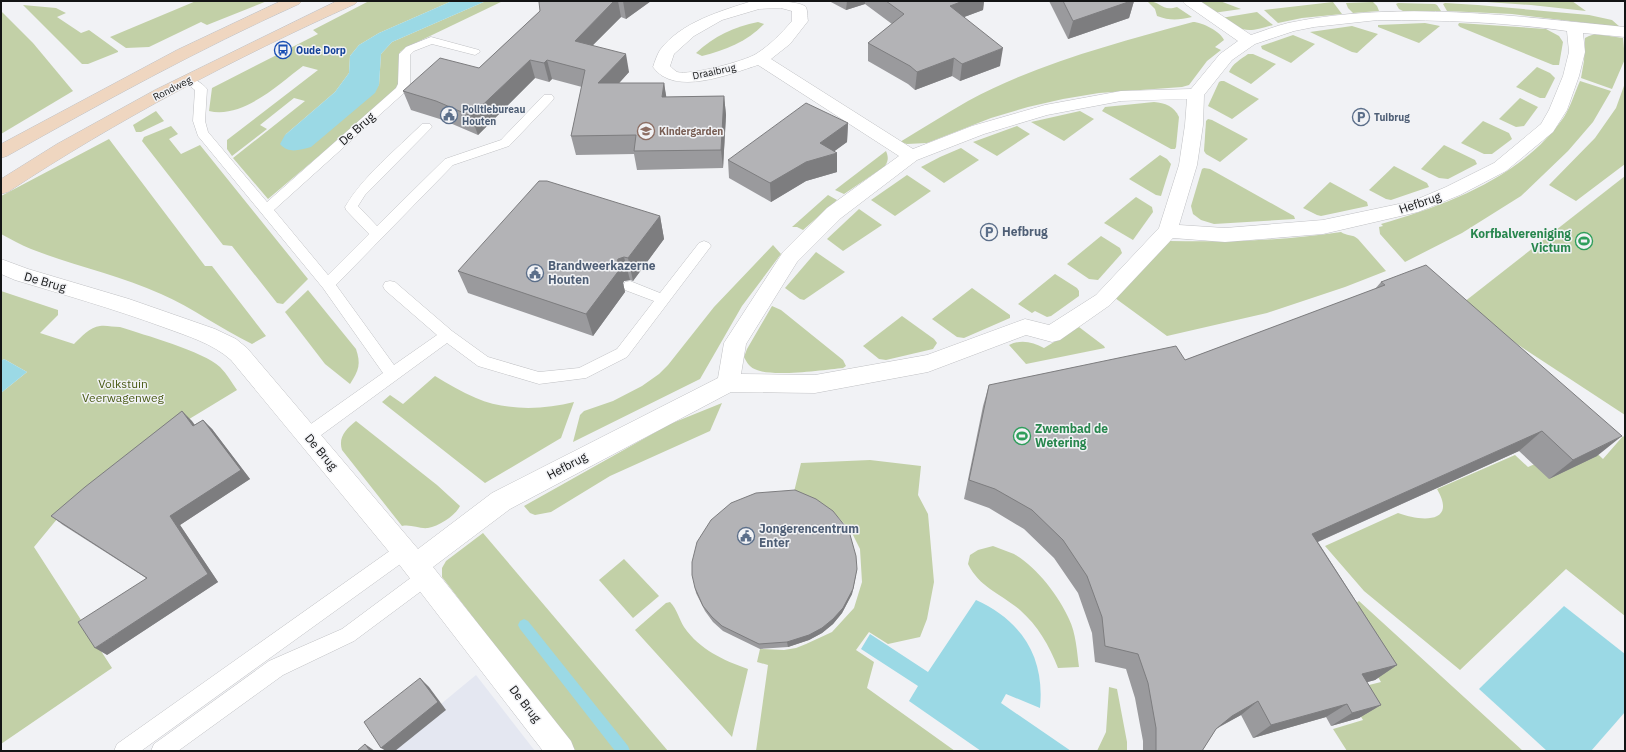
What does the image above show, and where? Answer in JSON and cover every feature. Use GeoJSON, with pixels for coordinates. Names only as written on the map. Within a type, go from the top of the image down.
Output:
{"type":"FeatureCollection","features":[{"type":"Feature","properties":{"kind":"main road"},"geometry":{"type":"LineString","coordinates":[[1,152],[116,87],[248,21],[294,1]]}},
{"type":"Feature","properties":{"kind":"main road","name":"Rondweg"},"geometry":{"type":"LineString","coordinates":[[1,188],[33,166],[152,98],[350,1]]}},
{"type":"Feature","properties":{"kind":"street"},"geometry":{"type":"LineString","coordinates":[[1190,1],[1250,41]]}},
{"type":"Feature","properties":{"kind":"street","name":"Draaibrug"},"geometry":{"type":"LineString","coordinates":[[783,3],[799,9],[800,21],[784,41],[760,59],[720,72],[689,76],[671,75],[661,67],[667,52],[688,33],[717,17],[749,4],[783,3]]}},
{"type":"Feature","properties":{"kind":"street"},"geometry":{"type":"LineString","coordinates":[[728,382],[735,343],[790,258],[834,214],[911,156],[978,130],[1045,110],[1121,96],[1196,94],[1226,57],[1250,41],[1290,27],[1314,22],[1378,15],[1463,16],[1524,20],[1625,32]]}},
{"type":"Feature","properties":{"kind":"street","name":"Hefbrug"},"geometry":{"type":"LineString","coordinates":[[1168,231],[1225,235],[1323,227],[1418,206],[1453,191],[1500,167],[1547,128],[1558,110],[1572,76],[1577,52],[1575,27]]}},
{"type":"Feature","properties":{"kind":"street"},"geometry":{"type":"LineString","coordinates":[[760,59],[911,156]]}},
{"type":"Feature","properties":{"kind":"street","name":"Hefbrug"},"geometry":{"type":"LineString","coordinates":[[415,565],[501,501],[728,382],[815,384],[928,362],[966,350],[1025,327],[1052,334],[1103,300],[1168,231],[1188,165],[1194,125],[1196,94]]}},
{"type":"Feature","properties":{"kind":"street","name":"De Brug"},"geometry":{"type":"LineString","coordinates":[[1,266],[22,275],[122,304],[228,344],[239,354],[415,565],[561,751]]}},
{"type":"Feature","properties":{"kind":"lane","name":"De Brug"},"geometry":{"type":"LineString","coordinates":[[266,210],[401,90],[404,84],[405,54],[410,49],[431,40],[475,52]]}},
{"type":"Feature","properties":{"kind":"lane"},"geometry":{"type":"LineString","coordinates":[[188,80],[201,89],[199,121],[202,132],[328,284],[392,375]]}},
{"type":"Feature","properties":{"kind":"lane"},"geometry":{"type":"LineString","coordinates":[[328,284],[449,162],[505,143],[548,98]]}},
{"type":"Feature","properties":{"kind":"lane"},"geometry":{"type":"LineString","coordinates":[[377,234],[351,207],[361,192],[426,127]]}},
{"type":"Feature","properties":{"kind":"lane"},"geometry":{"type":"LineString","coordinates":[[390,286],[447,336],[484,362],[539,378],[581,374],[622,352],[704,246]]}},
{"type":"Feature","properties":{"kind":"lane"},"geometry":{"type":"LineString","coordinates":[[630,286],[662,299]]}},
{"type":"Feature","properties":{"kind":"lane"},"geometry":{"type":"LineString","coordinates":[[308,436],[447,336]]}},
{"type":"Feature","properties":{"kind":"lane"},"geometry":{"type":"LineString","coordinates":[[124,751],[415,565]]}},
{"type":"Feature","properties":{"kind":"lane"},"geometry":{"type":"LineString","coordinates":[[161,751],[276,668],[348,635],[415,565]]}},
{"type":"Feature","properties":{"kind":"shaded area"},"geometry":{"type":"Polygon","coordinates":[[[476,675],[535,751],[384,751],[476,675]]]}},
{"type":"Feature","properties":{"kind":"green space"},"geometry":{"type":"Polygon","coordinates":[[[196,1],[267,1],[207,25],[201,22],[149,47],[126,48],[110,37],[196,1]]]}},
{"type":"Feature","properties":{"kind":"green space"},"geometry":{"type":"Polygon","coordinates":[[[369,1],[452,1],[379,33],[359,45],[350,56],[349,73],[335,92],[285,135],[379,85],[381,54],[392,42],[486,1],[503,1],[405,48],[400,52],[397,90],[268,199],[233,158],[305,101],[294,98],[260,125],[267,129],[232,156],[227,149],[227,140],[318,70],[303,66],[260,98],[235,110],[222,112],[209,111],[212,88],[318,34],[313,30],[369,1]]]}},
{"type":"Feature","properties":{"kind":"green space"},"geometry":{"type":"Polygon","coordinates":[[[1147,1],[1152,1],[1168,8],[1177,7],[1192,17],[1174,20],[1157,16],[1155,9],[1147,1]]]}},
{"type":"Feature","properties":{"kind":"green space"},"geometry":{"type":"Polygon","coordinates":[[[1194,1],[1220,1],[1241,9],[1213,13],[1194,1]]]}},
{"type":"Feature","properties":{"kind":"green space"},"geometry":{"type":"Polygon","coordinates":[[[1472,1],[1572,1],[1586,11],[1531,5],[1472,1]]]}},
{"type":"Feature","properties":{"kind":"green space"},"geometry":{"type":"Polygon","coordinates":[[[1333,2],[1342,14],[1302,18],[1278,23],[1264,10],[1333,2]]]}},
{"type":"Feature","properties":{"kind":"green space"},"geometry":{"type":"Polygon","coordinates":[[[1373,2],[1379,11],[1353,13],[1348,8],[1346,3],[1373,2]]]}},
{"type":"Feature","properties":{"kind":"green space"},"geometry":{"type":"Polygon","coordinates":[[[1396,4],[1435,4],[1441,11],[1403,11],[1399,9],[1396,4]]]}},
{"type":"Feature","properties":{"kind":"green space"},"geometry":{"type":"Polygon","coordinates":[[[1443,4],[1589,15],[1612,20],[1620,27],[1512,14],[1447,11],[1443,4]]]}},
{"type":"Feature","properties":{"kind":"green space"},"geometry":{"type":"Polygon","coordinates":[[[23,5],[56,8],[66,13],[57,17],[81,33],[89,30],[118,52],[88,64],[82,64],[23,5]]]}},
{"type":"Feature","properties":{"kind":"green space"},"geometry":{"type":"Polygon","coordinates":[[[1,11],[33,43],[73,91],[1,134],[1,11]]]}},
{"type":"Feature","properties":{"kind":"green space"},"geometry":{"type":"Polygon","coordinates":[[[1257,12],[1273,25],[1246,30],[1221,18],[1257,12]]]}},
{"type":"Feature","properties":{"kind":"green space"},"geometry":{"type":"Polygon","coordinates":[[[758,22],[764,24],[750,36],[735,44],[702,56],[696,53],[717,37],[725,33],[758,22]]]}},
{"type":"Feature","properties":{"kind":"green space"},"geometry":{"type":"Polygon","coordinates":[[[1197,22],[1211,28],[1224,40],[1215,47],[1221,50],[1207,61],[1189,85],[1182,87],[1099,93],[1063,99],[991,118],[927,143],[907,144],[900,142],[968,101],[1022,76],[1078,55],[1197,22]]]}},
{"type":"Feature","properties":{"kind":"green space"},"geometry":{"type":"Polygon","coordinates":[[[1425,23],[1440,26],[1419,43],[1378,27],[1378,25],[1425,23]]]}},
{"type":"Feature","properties":{"kind":"green space"},"geometry":{"type":"Polygon","coordinates":[[[1459,23],[1546,29],[1559,36],[1563,42],[1559,65],[1553,65],[1460,27],[1458,25],[1459,23]]]}},
{"type":"Feature","properties":{"kind":"green space"},"geometry":{"type":"Polygon","coordinates":[[[1352,26],[1378,34],[1357,53],[1310,32],[1352,26]]]}},
{"type":"Feature","properties":{"kind":"green space"},"geometry":{"type":"Polygon","coordinates":[[[1595,34],[1623,38],[1625,59],[1612,89],[1581,78],[1584,61],[1585,38],[1595,34]]]}},
{"type":"Feature","properties":{"kind":"green space"},"geometry":{"type":"Polygon","coordinates":[[[1293,35],[1315,44],[1291,63],[1262,49],[1261,46],[1293,35]]]}},
{"type":"Feature","properties":{"kind":"green space"},"geometry":{"type":"Polygon","coordinates":[[[1248,54],[1253,54],[1276,64],[1251,84],[1229,72],[1234,64],[1248,54]]]}},
{"type":"Feature","properties":{"kind":"green space"},"geometry":{"type":"Polygon","coordinates":[[[1537,67],[1550,73],[1555,78],[1545,98],[1540,98],[1516,87],[1537,67]]]}},
{"type":"Feature","properties":{"kind":"green space"},"geometry":{"type":"Polygon","coordinates":[[[1224,81],[1259,99],[1232,119],[1208,106],[1219,82],[1224,81]]]}},
{"type":"Feature","properties":{"kind":"green space"},"geometry":{"type":"Polygon","coordinates":[[[1580,81],[1611,91],[1593,122],[1568,151],[1521,196],[1462,233],[1405,262],[1380,234],[1379,227],[1383,226],[1381,224],[1432,207],[1482,186],[1506,172],[1527,156],[1547,138],[1564,117],[1580,81]]]}},
{"type":"Feature","properties":{"kind":"green space"},"geometry":{"type":"Polygon","coordinates":[[[1625,83],[1625,164],[1576,201],[1549,185],[1595,138],[1616,108],[1625,83]]]}},
{"type":"Feature","properties":{"kind":"green space"},"geometry":{"type":"Polygon","coordinates":[[[1520,98],[1538,107],[1524,126],[1516,127],[1499,119],[1520,98]]]}},
{"type":"Feature","properties":{"kind":"green space"},"geometry":{"type":"Polygon","coordinates":[[[1154,102],[1169,106],[1175,110],[1179,117],[1175,149],[1171,149],[1102,111],[1105,107],[1154,102]]]}},
{"type":"Feature","properties":{"kind":"green space"},"geometry":{"type":"Polygon","coordinates":[[[156,111],[164,121],[141,132],[136,132],[133,125],[156,111]]]}},
{"type":"Feature","properties":{"kind":"green space"},"geometry":{"type":"Polygon","coordinates":[[[1080,111],[1094,119],[1064,141],[1031,122],[1080,111]]]}},
{"type":"Feature","properties":{"kind":"green space"},"geometry":{"type":"Polygon","coordinates":[[[1208,119],[1248,139],[1220,162],[1206,154],[1204,151],[1206,121],[1208,119]]]}},
{"type":"Feature","properties":{"kind":"green space"},"geometry":{"type":"Polygon","coordinates":[[[1483,121],[1509,133],[1512,139],[1492,154],[1484,154],[1461,143],[1483,121]]]}},
{"type":"Feature","properties":{"kind":"green space"},"geometry":{"type":"Polygon","coordinates":[[[171,126],[178,134],[169,139],[181,154],[200,145],[308,279],[283,304],[277,303],[232,246],[223,245],[142,141],[144,137],[171,126]]]}},
{"type":"Feature","properties":{"kind":"green space"},"geometry":{"type":"Polygon","coordinates":[[[1017,126],[1030,134],[997,156],[973,142],[1017,126]]]}},
{"type":"Feature","properties":{"kind":"green space"},"geometry":{"type":"Polygon","coordinates":[[[109,139],[205,266],[212,266],[266,336],[252,344],[161,294],[129,281],[31,249],[1,234],[1,196],[109,139]]]}},
{"type":"Feature","properties":{"kind":"green space"},"geometry":{"type":"Polygon","coordinates":[[[1444,145],[1475,160],[1477,164],[1448,179],[1439,178],[1421,169],[1444,145]]]}},
{"type":"Feature","properties":{"kind":"green space"},"geometry":{"type":"Polygon","coordinates":[[[961,148],[979,160],[944,183],[921,167],[940,157],[961,148]]]}},
{"type":"Feature","properties":{"kind":"green space"},"geometry":{"type":"Polygon","coordinates":[[[886,151],[888,160],[884,167],[844,194],[835,190],[886,151]]]}},
{"type":"Feature","properties":{"kind":"green space"},"geometry":{"type":"Polygon","coordinates":[[[1160,155],[1167,159],[1171,164],[1161,196],[1156,195],[1129,179],[1160,155]]]}},
{"type":"Feature","properties":{"kind":"green space"},"geometry":{"type":"Polygon","coordinates":[[[1394,166],[1427,183],[1429,187],[1391,200],[1369,190],[1394,166]]]}},
{"type":"Feature","properties":{"kind":"green space"},"geometry":{"type":"Polygon","coordinates":[[[1202,169],[1210,169],[1294,216],[1295,219],[1214,224],[1201,220],[1193,214],[1191,206],[1202,169]]]}},
{"type":"Feature","properties":{"kind":"green space"},"geometry":{"type":"Polygon","coordinates":[[[907,175],[931,191],[895,216],[871,200],[907,175]]]}},
{"type":"Feature","properties":{"kind":"green space","name":"Korfbalvereniging Victum"},"geometry":{"type":"Polygon","coordinates":[[[1625,176],[1625,415],[1459,306],[1625,176]]]}},
{"type":"Feature","properties":{"kind":"green space"},"geometry":{"type":"Polygon","coordinates":[[[1330,182],[1367,202],[1368,206],[1321,216],[1303,208],[1330,182]]]}},
{"type":"Feature","properties":{"kind":"green space"},"geometry":{"type":"Polygon","coordinates":[[[828,195],[837,200],[803,230],[797,227],[792,227],[828,195]]]}},
{"type":"Feature","properties":{"kind":"green space"},"geometry":{"type":"Polygon","coordinates":[[[1136,197],[1152,207],[1153,212],[1133,240],[1104,223],[1136,197]]]}},
{"type":"Feature","properties":{"kind":"green space"},"geometry":{"type":"Polygon","coordinates":[[[859,209],[882,225],[843,251],[827,239],[859,209]]]}},
{"type":"Feature","properties":{"kind":"green space"},"geometry":{"type":"Polygon","coordinates":[[[1341,232],[1354,236],[1358,239],[1386,271],[1345,287],[1267,313],[1167,336],[1115,298],[1169,241],[1255,240],[1341,232]]]}},
{"type":"Feature","properties":{"kind":"green space"},"geometry":{"type":"Polygon","coordinates":[[[1101,236],[1120,248],[1122,253],[1098,280],[1089,279],[1067,264],[1101,236]]]}},
{"type":"Feature","properties":{"kind":"green space"},"geometry":{"type":"Polygon","coordinates":[[[773,245],[781,254],[742,306],[700,379],[573,442],[580,415],[584,411],[613,401],[642,386],[659,374],[668,365],[714,307],[773,245]]]}},
{"type":"Feature","properties":{"kind":"green space"},"geometry":{"type":"Polygon","coordinates":[[[816,252],[845,272],[804,300],[800,299],[785,288],[816,252]]]}},
{"type":"Feature","properties":{"kind":"green space"},"geometry":{"type":"Polygon","coordinates":[[[1055,274],[1077,288],[1079,291],[1079,296],[1051,316],[1047,317],[1035,311],[1032,313],[1018,304],[1055,274]]]}},
{"type":"Feature","properties":{"kind":"green space"},"geometry":{"type":"Polygon","coordinates":[[[972,288],[1010,315],[1010,318],[964,338],[957,337],[932,319],[972,288]]]}},
{"type":"Feature","properties":{"kind":"green space"},"geometry":{"type":"Polygon","coordinates":[[[308,290],[356,349],[359,363],[350,384],[325,364],[285,312],[308,290]]]}},
{"type":"Feature","properties":{"kind":"green space","name":"Volkstuin Veerwagenweg"},"geometry":{"type":"Polygon","coordinates":[[[1,291],[58,310],[58,315],[40,333],[74,344],[93,328],[100,326],[120,327],[173,344],[201,355],[220,367],[237,390],[181,424],[67,507],[34,547],[112,668],[1,744],[1,393],[27,372],[4,359],[1,361],[1,291]]]}},
{"type":"Feature","properties":{"kind":"green space"},"geometry":{"type":"Polygon","coordinates":[[[772,306],[781,310],[843,360],[846,366],[843,368],[786,373],[764,372],[751,367],[744,357],[747,349],[772,306]]]}},
{"type":"Feature","properties":{"kind":"green space"},"geometry":{"type":"Polygon","coordinates":[[[902,316],[934,339],[937,343],[933,349],[886,360],[879,359],[863,346],[902,316]]]}},
{"type":"Feature","properties":{"kind":"green space"},"geometry":{"type":"Polygon","coordinates":[[[1079,327],[1105,348],[1026,364],[1009,345],[1018,342],[1027,342],[1044,348],[1079,327]]]}},
{"type":"Feature","properties":{"kind":"green space"},"geometry":{"type":"Polygon","coordinates":[[[435,376],[471,396],[500,405],[537,408],[574,402],[561,438],[485,483],[382,402],[390,395],[403,404],[435,376]]]}},
{"type":"Feature","properties":{"kind":"green space"},"geometry":{"type":"Polygon","coordinates":[[[722,403],[710,431],[610,476],[551,512],[535,515],[530,513],[524,506],[670,424],[722,403]]]}},
{"type":"Feature","properties":{"kind":"green space"},"geometry":{"type":"Polygon","coordinates":[[[356,421],[437,485],[460,506],[458,510],[442,523],[432,527],[421,528],[402,526],[342,450],[342,437],[349,427],[356,421]]]}},
{"type":"Feature","properties":{"kind":"green space"},"geometry":{"type":"Polygon","coordinates":[[[1623,436],[1625,438],[1625,616],[1566,569],[1460,670],[1364,591],[1325,546],[1398,513],[1416,518],[1433,518],[1439,515],[1443,509],[1442,501],[1437,489],[1515,455],[1528,467],[1585,442],[1603,459],[1623,436]]]}},
{"type":"Feature","properties":{"kind":"green space"},"geometry":{"type":"Polygon","coordinates":[[[870,460],[921,466],[918,495],[928,514],[934,582],[927,619],[920,637],[888,644],[869,632],[856,650],[874,662],[867,688],[955,751],[756,751],[768,665],[757,662],[760,649],[784,650],[796,648],[832,632],[854,608],[862,582],[860,549],[851,531],[836,515],[793,496],[801,463],[870,460]]]}},
{"type":"Feature","properties":{"kind":"green space"},"geometry":{"type":"Polygon","coordinates":[[[483,533],[668,751],[576,751],[442,577],[442,568],[446,561],[483,533]]]}},
{"type":"Feature","properties":{"kind":"green space"},"geometry":{"type":"Polygon","coordinates":[[[993,546],[1014,554],[1022,559],[1046,582],[1053,591],[1065,610],[1071,624],[1076,643],[1079,667],[1058,668],[1051,651],[1038,629],[1013,604],[984,585],[973,572],[968,564],[970,555],[978,550],[993,546]]]}},
{"type":"Feature","properties":{"kind":"green space"},"geometry":{"type":"Polygon","coordinates":[[[624,559],[659,596],[633,618],[599,580],[624,559]]]}},
{"type":"Feature","properties":{"kind":"green space"},"geometry":{"type":"Polygon","coordinates":[[[1359,601],[1523,751],[1347,751],[1333,729],[1363,720],[1345,691],[1381,682],[1340,614],[1359,601]]]}},
{"type":"Feature","properties":{"kind":"green space"},"geometry":{"type":"Polygon","coordinates":[[[670,602],[684,627],[697,642],[721,658],[748,669],[732,737],[635,630],[666,603],[670,602]]]}},
{"type":"Feature","properties":{"kind":"green space"},"geometry":{"type":"Polygon","coordinates":[[[1109,687],[1117,689],[1127,742],[1127,751],[1097,751],[1106,732],[1109,687]]]}},
{"type":"Feature","properties":{"kind":"water"},"geometry":{"type":"Polygon","coordinates":[[[452,1],[486,1],[392,42],[381,54],[379,85],[375,93],[311,147],[291,150],[280,144],[285,135],[335,92],[349,73],[350,56],[359,45],[379,33],[452,1]]]}},
{"type":"Feature","properties":{"kind":"water"},"geometry":{"type":"Polygon","coordinates":[[[4,359],[27,372],[1,393],[1,361],[4,359]]]}},
{"type":"Feature","properties":{"kind":"water"},"geometry":{"type":"Polygon","coordinates":[[[976,600],[1006,619],[1018,630],[1034,657],[1039,673],[1041,690],[1040,708],[1006,694],[1001,703],[1071,751],[981,751],[909,701],[918,686],[861,649],[870,634],[928,672],[976,600]]]}},
{"type":"Feature","properties":{"kind":"water"},"geometry":{"type":"Polygon","coordinates":[[[1564,606],[1625,654],[1625,712],[1591,751],[1547,751],[1479,689],[1564,606]]]}},
{"type":"Feature","properties":{"kind":"building"},"geometry":{"type":"Polygon","coordinates":[[[540,1],[614,1],[575,41],[626,54],[598,83],[664,83],[662,97],[724,96],[721,150],[634,151],[636,135],[571,136],[585,70],[547,60],[544,63],[530,60],[471,116],[436,101],[403,91],[440,58],[479,68],[540,11],[540,1]]]}},
{"type":"Feature","properties":{"kind":"building"},"geometry":{"type":"Polygon","coordinates":[[[886,1],[963,1],[950,6],[1003,48],[962,64],[954,58],[917,72],[910,66],[868,43],[904,14],[886,1]]]}},
{"type":"Feature","properties":{"kind":"building"},"geometry":{"type":"Polygon","coordinates":[[[1063,1],[1131,1],[1073,21],[1063,1]]]}},
{"type":"Feature","properties":{"kind":"building"},"geometry":{"type":"Polygon","coordinates":[[[806,103],[848,123],[820,143],[837,153],[806,162],[770,183],[728,160],[806,103]]]}},
{"type":"Feature","properties":{"kind":"building"},"geometry":{"type":"Polygon","coordinates":[[[539,181],[547,181],[660,216],[628,258],[624,257],[618,259],[616,264],[620,269],[586,314],[458,271],[539,181]]]}},
{"type":"Feature","properties":{"kind":"building"},"geometry":{"type":"Polygon","coordinates":[[[1426,265],[1622,436],[1573,460],[1542,431],[1312,534],[1397,665],[1362,674],[1381,705],[1352,713],[1347,704],[1271,725],[1258,701],[1232,716],[1216,729],[1202,751],[1156,751],[1156,728],[1148,683],[1138,654],[1105,646],[1102,617],[1087,576],[1063,540],[1032,510],[995,489],[969,480],[989,385],[1176,346],[1185,360],[1385,285],[1381,282],[1426,265]]]}},
{"type":"Feature","properties":{"kind":"building"},"geometry":{"type":"Polygon","coordinates":[[[182,411],[193,426],[203,420],[241,470],[170,516],[208,574],[95,648],[78,622],[147,578],[51,516],[85,487],[182,411]]]}},
{"type":"Feature","properties":{"kind":"building"},"geometry":{"type":"Polygon","coordinates":[[[795,490],[816,499],[833,511],[849,531],[856,556],[857,569],[853,589],[843,608],[822,628],[809,635],[787,642],[759,644],[722,626],[703,606],[695,588],[692,575],[692,562],[697,542],[711,520],[731,503],[756,493],[795,490]]]}},
{"type":"Feature","properties":{"kind":"building"},"geometry":{"type":"Polygon","coordinates":[[[420,678],[438,702],[381,748],[364,722],[420,678]]]}},
{"type":"Feature","properties":{"kind":"building"},"geometry":{"type":"Polygon","coordinates":[[[365,744],[370,751],[357,751],[365,744]]]}},
{"type":"Feature","properties":{"kind":"waterway"},"geometry":{"type":"LineString","coordinates":[[524,625],[623,751]]}},
{"type":"Feature","properties":{"kind":"place","name":"Oude Dorp"},"geometry":{"type":"Point","coordinates":[283,50]}},
{"type":"Feature","properties":{"kind":"place","name":"Politiebureau Houten"},"geometry":{"type":"Point","coordinates":[449,115]}},
{"type":"Feature","properties":{"kind":"place","name":"Tuibrug"},"geometry":{"type":"Point","coordinates":[1361,117]}},
{"type":"Feature","properties":{"kind":"place","name":"Kindergarden"},"geometry":{"type":"Point","coordinates":[646,131]}},
{"type":"Feature","properties":{"kind":"place","name":"Hefbrug"},"geometry":{"type":"Point","coordinates":[989,232]}},
{"type":"Feature","properties":{"kind":"place","name":"Korfbalvereniging Victum"},"geometry":{"type":"Point","coordinates":[1584,241]}},
{"type":"Feature","properties":{"kind":"place","name":"Brandweerkazerne Houten"},"geometry":{"type":"Point","coordinates":[535,273]}},
{"type":"Feature","properties":{"kind":"place","name":"Zwembad de Wetering"},"geometry":{"type":"Point","coordinates":[1022,436]}},
{"type":"Feature","properties":{"kind":"place","name":"Jongerencentrum Enter"},"geometry":{"type":"Point","coordinates":[746,536]}}]}
